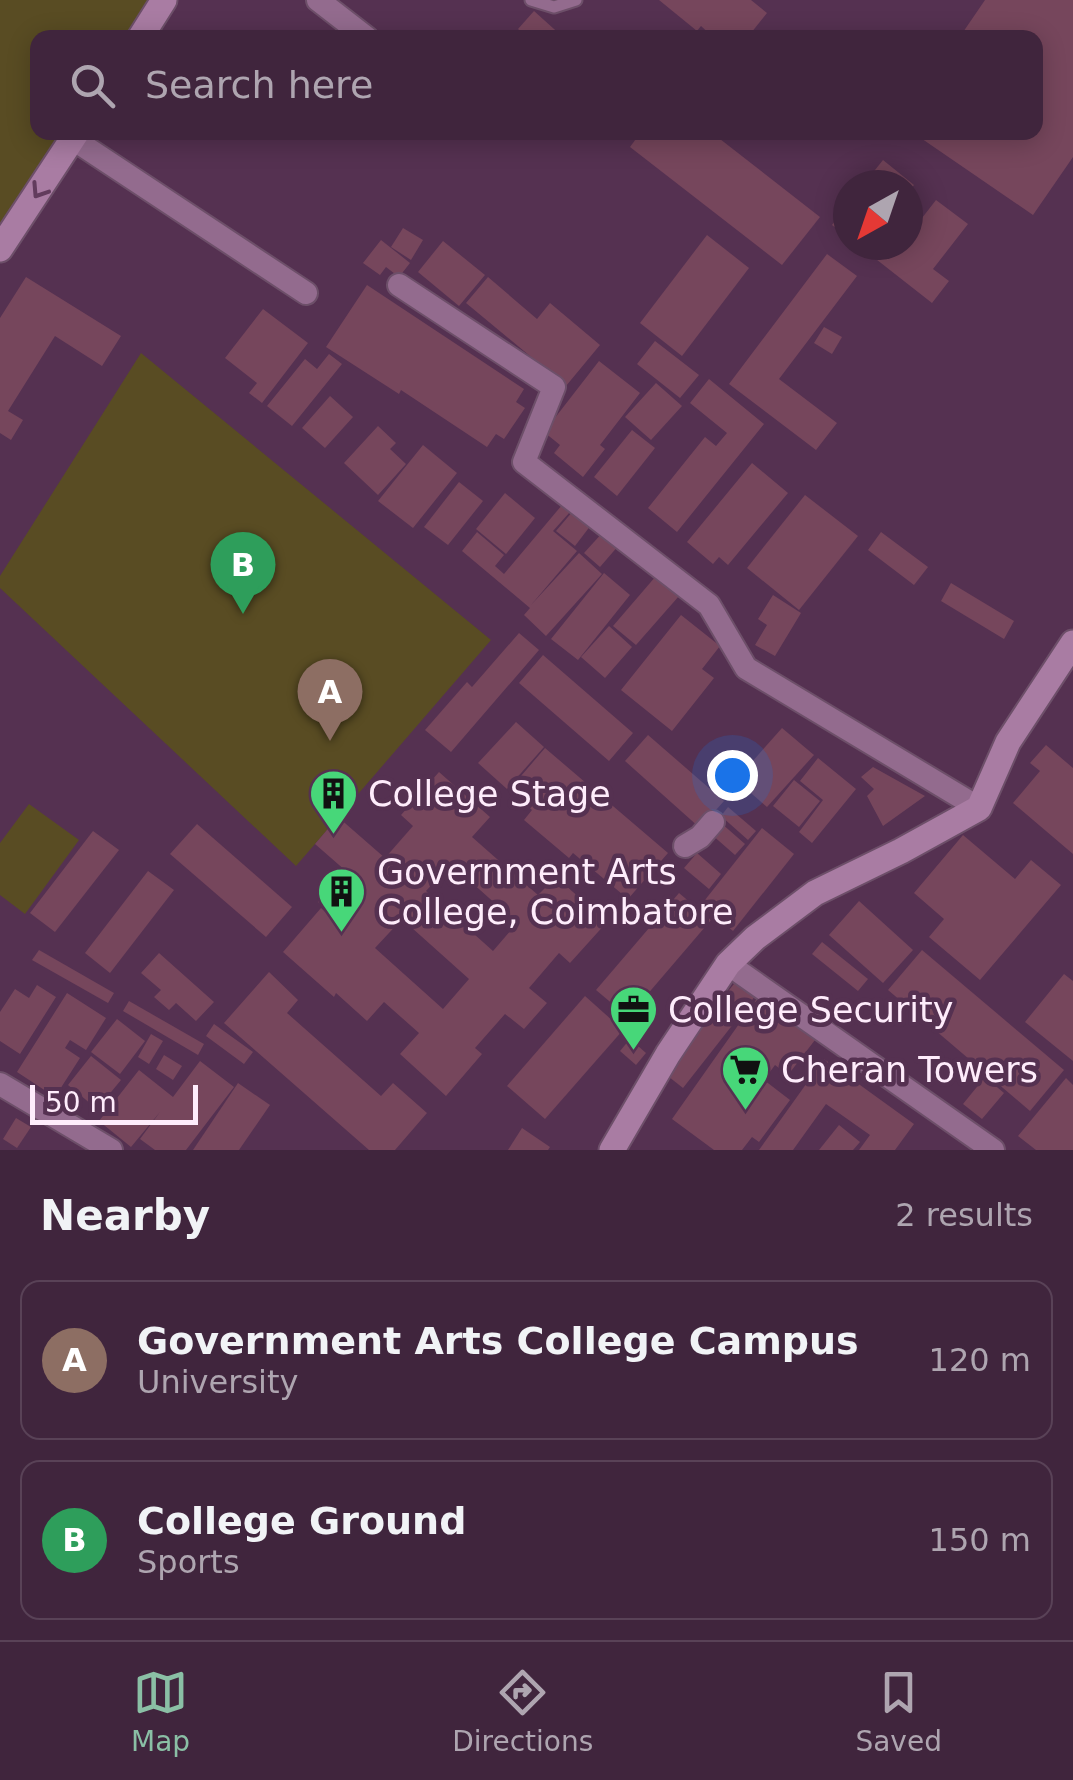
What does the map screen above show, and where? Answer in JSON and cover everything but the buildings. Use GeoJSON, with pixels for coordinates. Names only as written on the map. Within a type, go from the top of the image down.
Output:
{"type":"FeatureCollection","features":[{"type":"Feature","properties":{"kind":"street"},"geometry":{"type":"LineString","coordinates":[[145,30],[164,0]]}},
{"type":"Feature","properties":{"kind":"street"},"geometry":{"type":"LineString","coordinates":[[318,0],[357,30]]}},
{"type":"Feature","properties":{"kind":"street"},"geometry":{"type":"LineString","coordinates":[[0,250],[72,140]]}},
{"type":"Feature","properties":{"kind":"street"},"geometry":{"type":"LineString","coordinates":[[81,140],[306,292]]}},
{"type":"Feature","properties":{"kind":"street"},"geometry":{"type":"LineString","coordinates":[[399,285],[554,387],[524,462],[709,605],[746,668],[978,808]]}},
{"type":"Feature","properties":{"kind":"street"},"geometry":{"type":"LineString","coordinates":[[612,1150],[668,1054],[728,964],[755,938],[815,893],[978,808],[1008,742],[1073,643]]}},
{"type":"Feature","properties":{"kind":"street"},"geometry":{"type":"LineString","coordinates":[[685,846],[714,822]]}},
{"type":"Feature","properties":{"kind":"street"},"geometry":{"type":"LineString","coordinates":[[728,964],[993,1150]]}},
{"type":"Feature","properties":{"kind":"street"},"geometry":{"type":"LineString","coordinates":[[0,1084],[111,1150]]}},
{"type":"Feature","properties":{"kind":"lane"},"geometry":{"type":"LineString","coordinates":[[531,0],[554,7],[576,0]]}},
{"type":"Feature","properties":{"kind":"shaded area"},"geometry":{"type":"Polygon","coordinates":[[[0,0],[154,0],[134,30],[30,30],[30,140],[59,140],[0,227],[0,0]]]}},
{"type":"Feature","properties":{"kind":"shaded area"},"geometry":{"type":"Polygon","coordinates":[[[141,353],[491,640],[296,866],[0,588],[0,576],[141,353]]]}},
{"type":"Feature","properties":{"kind":"shaded area"},"geometry":{"type":"Polygon","coordinates":[[[29,804],[79,840],[25,914],[0,895],[0,843],[29,804]]]}},
{"type":"Feature","properties":{"kind":"place","name":"College Ground"},"geometry":{"type":"Point","coordinates":[243,614]}},
{"type":"Feature","properties":{"kind":"place","name":"Government Arts College Campus"},"geometry":{"type":"Point","coordinates":[330,741]}},
{"type":"Feature","properties":{"kind":"place","name":"College Stage"},"geometry":{"type":"Point","coordinates":[333,836]}},
{"type":"Feature","properties":{"kind":"place","name":"Government Arts College, Coimbatore"},"geometry":{"type":"Point","coordinates":[342,934]}},
{"type":"Feature","properties":{"kind":"place","name":"College Security"},"geometry":{"type":"Point","coordinates":[633,1052]}},
{"type":"Feature","properties":{"kind":"place","name":"Cheran Towers"},"geometry":{"type":"Point","coordinates":[746,1112]}}]}
